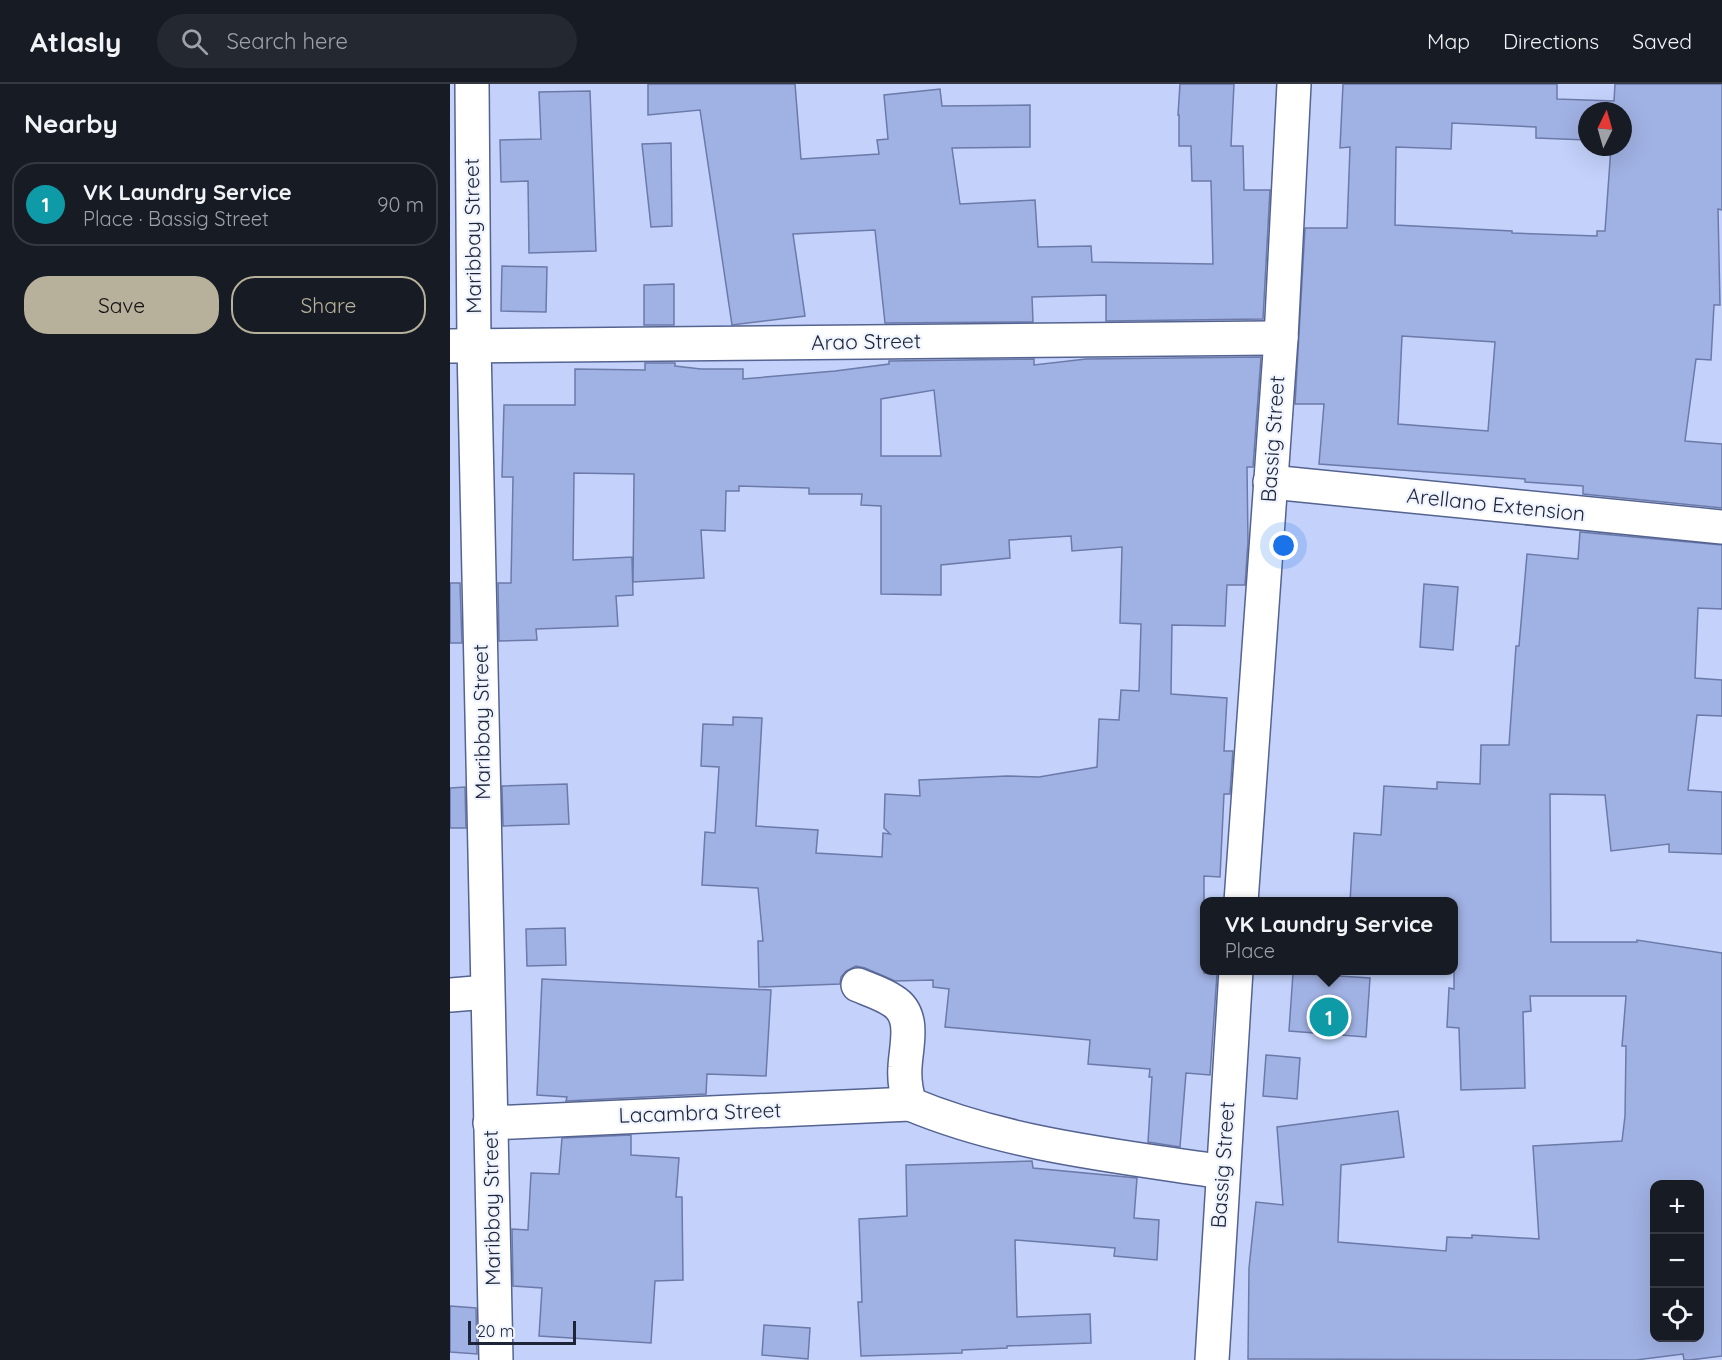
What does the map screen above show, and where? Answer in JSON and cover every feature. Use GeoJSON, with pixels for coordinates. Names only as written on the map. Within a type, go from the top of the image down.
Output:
{"type":"FeatureCollection","features":[{"type":"Feature","properties":{"kind":"street","name":"Maribbay Street"},"geometry":{"type":"LineString","coordinates":[[472,84],[462,346],[488,992],[496,1360]]}},
{"type":"Feature","properties":{"kind":"street","name":"Bassig Street"},"geometry":{"type":"LineString","coordinates":[[1241,897],[1281,338],[1294,84]]}},
{"type":"Feature","properties":{"kind":"street","name":"Arao Street"},"geometry":{"type":"LineString","coordinates":[[462,346],[1281,338]]}},
{"type":"Feature","properties":{"kind":"street","name":"Arellano Extension"},"geometry":{"type":"LineString","coordinates":[[1270,482],[1722,527]]}},
{"type":"Feature","properties":{"kind":"street","name":"Bassig Street"},"geometry":{"type":"LineString","coordinates":[[1212,1360],[1236,975]]}},
{"type":"Feature","properties":{"kind":"street"},"geometry":{"type":"LineString","coordinates":[[858,986],[894,1001],[906,1012],[908,1030],[905,1088],[910,1104]]}},
{"type":"Feature","properties":{"kind":"street"},"geometry":{"type":"LineString","coordinates":[[450,995],[488,992]]}},
{"type":"Feature","properties":{"kind":"street","name":"Lacambra Street"},"geometry":{"type":"LineString","coordinates":[[490,1122],[910,1104],[948,1120],[988,1131],[1090,1152],[1223,1172]]}},
{"type":"Feature","properties":{"kind":"building"},"geometry":{"type":"Polygon","coordinates":[[[648,84],[795,84],[801,159],[879,154],[877,140],[888,139],[884,95],[940,89],[942,106],[1030,105],[1030,147],[952,148],[960,204],[1035,200],[1038,247],[1091,246],[1092,262],[1213,264],[1211,181],[1192,181],[1191,146],[1179,146],[1180,84],[1234,84],[1231,146],[1243,146],[1244,190],[1270,190],[1263,319],[1106,321],[1106,295],[1032,297],[1033,322],[885,323],[875,230],[793,234],[805,316],[732,325],[700,110],[648,115],[648,84]]]}},
{"type":"Feature","properties":{"kind":"building"},"geometry":{"type":"Polygon","coordinates":[[[1343,84],[1557,84],[1557,99],[1614,101],[1615,84],[1722,84],[1722,210],[1718,209],[1720,305],[1714,305],[1711,360],[1696,359],[1685,441],[1722,444],[1722,508],[1583,494],[1583,486],[1525,482],[1525,479],[1319,464],[1324,404],[1295,404],[1305,228],[1347,228],[1350,147],[1340,148],[1343,84]],[[1578,102],[1578,140],[1536,138],[1536,127],[1452,123],[1451,149],[1396,147],[1395,225],[1597,236],[1597,231],[1605,231],[1610,156],[1632,156],[1632,102],[1578,102]],[[1402,336],[1398,424],[1488,431],[1495,342],[1402,336]]]}},
{"type":"Feature","properties":{"kind":"building"},"geometry":{"type":"Polygon","coordinates":[[[590,91],[596,251],[529,253],[528,181],[501,182],[500,140],[541,139],[539,92],[590,91]]]}},
{"type":"Feature","properties":{"kind":"building"},"geometry":{"type":"Polygon","coordinates":[[[671,143],[672,226],[651,227],[642,144],[671,143]]]}},
{"type":"Feature","properties":{"kind":"building"},"geometry":{"type":"Polygon","coordinates":[[[502,266],[547,267],[546,312],[501,311],[502,266]]]}},
{"type":"Feature","properties":{"kind":"building"},"geometry":{"type":"Polygon","coordinates":[[[674,284],[674,325],[644,325],[644,285],[674,284]]]}},
{"type":"Feature","properties":{"kind":"building"},"geometry":{"type":"Polygon","coordinates":[[[1261,357],[1253,467],[1247,467],[1248,542],[1245,585],[1227,585],[1225,626],[1172,625],[1171,694],[1227,698],[1224,751],[1233,751],[1230,794],[1224,794],[1220,877],[1204,876],[1204,897],[1200,897],[1200,975],[1217,975],[1210,1075],[1186,1073],[1180,1147],[1148,1142],[1152,1077],[1149,1077],[1150,1069],[1088,1064],[1090,1040],[945,1027],[949,989],[933,987],[933,980],[895,981],[856,966],[846,971],[841,977],[840,984],[759,987],[758,941],[763,941],[758,888],[702,885],[705,832],[715,833],[719,767],[701,766],[703,724],[733,725],[733,717],[762,718],[756,826],[818,830],[816,853],[882,857],[883,833],[890,834],[884,828],[885,794],[920,796],[919,780],[1039,777],[1097,767],[1099,719],[1119,720],[1121,690],[1139,691],[1141,624],[1120,623],[1122,547],[1072,551],[1071,536],[1009,540],[1010,558],[941,565],[941,595],[881,594],[881,506],[861,505],[862,494],[809,494],[809,488],[739,486],[739,491],[726,491],[725,531],[701,530],[704,578],[633,582],[634,474],[574,473],[573,560],[632,557],[633,595],[616,596],[618,626],[536,629],[537,640],[499,641],[498,583],[511,583],[513,477],[502,477],[504,405],[575,405],[575,369],[645,370],[645,363],[675,363],[675,366],[701,369],[743,369],[743,379],[835,371],[889,364],[889,361],[1034,359],[1034,365],[1086,359],[1261,357]],[[934,390],[881,399],[881,456],[941,456],[934,390]]]}},
{"type":"Feature","properties":{"kind":"building"},"geometry":{"type":"Polygon","coordinates":[[[1580,532],[1722,545],[1722,609],[1698,608],[1695,678],[1722,680],[1722,716],[1697,715],[1688,790],[1722,792],[1722,854],[1669,852],[1669,844],[1611,851],[1605,795],[1550,794],[1551,942],[1637,942],[1637,940],[1722,953],[1722,1356],[1690,1360],[1684,1360],[1683,1354],[1636,1360],[1248,1359],[1249,1268],[1256,1202],[1283,1205],[1277,1127],[1398,1111],[1404,1157],[1341,1165],[1338,1242],[1446,1251],[1447,1237],[1472,1238],[1472,1235],[1539,1239],[1533,1146],[1622,1141],[1625,1116],[1626,1046],[1622,1046],[1626,996],[1530,996],[1531,1011],[1523,1012],[1525,1088],[1461,1090],[1459,1028],[1447,1027],[1449,988],[1454,989],[1454,975],[1458,975],[1458,897],[1350,897],[1354,833],[1381,835],[1384,786],[1437,789],[1437,782],[1480,784],[1481,745],[1509,745],[1516,646],[1519,646],[1527,554],[1578,559],[1580,532]]]}},
{"type":"Feature","properties":{"kind":"building"},"geometry":{"type":"Polygon","coordinates":[[[450,583],[460,583],[462,643],[450,643],[450,583]]]}},
{"type":"Feature","properties":{"kind":"building"},"geometry":{"type":"Polygon","coordinates":[[[1424,584],[1458,587],[1453,650],[1420,647],[1424,584]]]}},
{"type":"Feature","properties":{"kind":"building"},"geometry":{"type":"Polygon","coordinates":[[[567,784],[569,824],[503,826],[502,786],[567,784]]]}},
{"type":"Feature","properties":{"kind":"building"},"geometry":{"type":"Polygon","coordinates":[[[465,787],[466,828],[450,828],[450,788],[465,787]]]}},
{"type":"Feature","properties":{"kind":"building"},"geometry":{"type":"Polygon","coordinates":[[[565,928],[566,965],[527,966],[526,929],[565,928]]]}},
{"type":"Feature","properties":{"kind":"building"},"geometry":{"type":"Polygon","coordinates":[[[1293,975],[1370,978],[1366,1037],[1289,1031],[1293,975]]]}},
{"type":"Feature","properties":{"kind":"building"},"geometry":{"type":"Polygon","coordinates":[[[542,979],[771,990],[766,1076],[707,1074],[706,1094],[566,1101],[567,1097],[537,1095],[542,979]]]}},
{"type":"Feature","properties":{"kind":"building"},"geometry":{"type":"Polygon","coordinates":[[[1266,1055],[1300,1058],[1297,1099],[1263,1096],[1266,1055]]]}},
{"type":"Feature","properties":{"kind":"building"},"geometry":{"type":"Polygon","coordinates":[[[631,1135],[631,1155],[679,1158],[676,1197],[682,1197],[683,1280],[655,1281],[651,1343],[539,1336],[542,1288],[513,1286],[512,1229],[528,1230],[531,1173],[559,1174],[562,1138],[631,1135]]]}},
{"type":"Feature","properties":{"kind":"building"},"geometry":{"type":"Polygon","coordinates":[[[1032,1161],[1033,1168],[1137,1178],[1134,1218],[1159,1220],[1157,1260],[1114,1256],[1115,1248],[1015,1240],[1017,1317],[1090,1314],[1091,1343],[1007,1346],[1007,1348],[962,1350],[962,1353],[861,1356],[858,1302],[862,1302],[859,1219],[907,1216],[906,1165],[1032,1161]]]}},
{"type":"Feature","properties":{"kind":"building"},"geometry":{"type":"Polygon","coordinates":[[[450,1306],[476,1308],[477,1354],[450,1352],[450,1306]]]}},
{"type":"Feature","properties":{"kind":"building"},"geometry":{"type":"Polygon","coordinates":[[[764,1325],[810,1328],[808,1359],[762,1355],[764,1325]]]}},
{"type":"Feature","properties":{"kind":"place","name":"VK Laundry Service"},"geometry":{"type":"Point","coordinates":[1329,1017]}}]}
